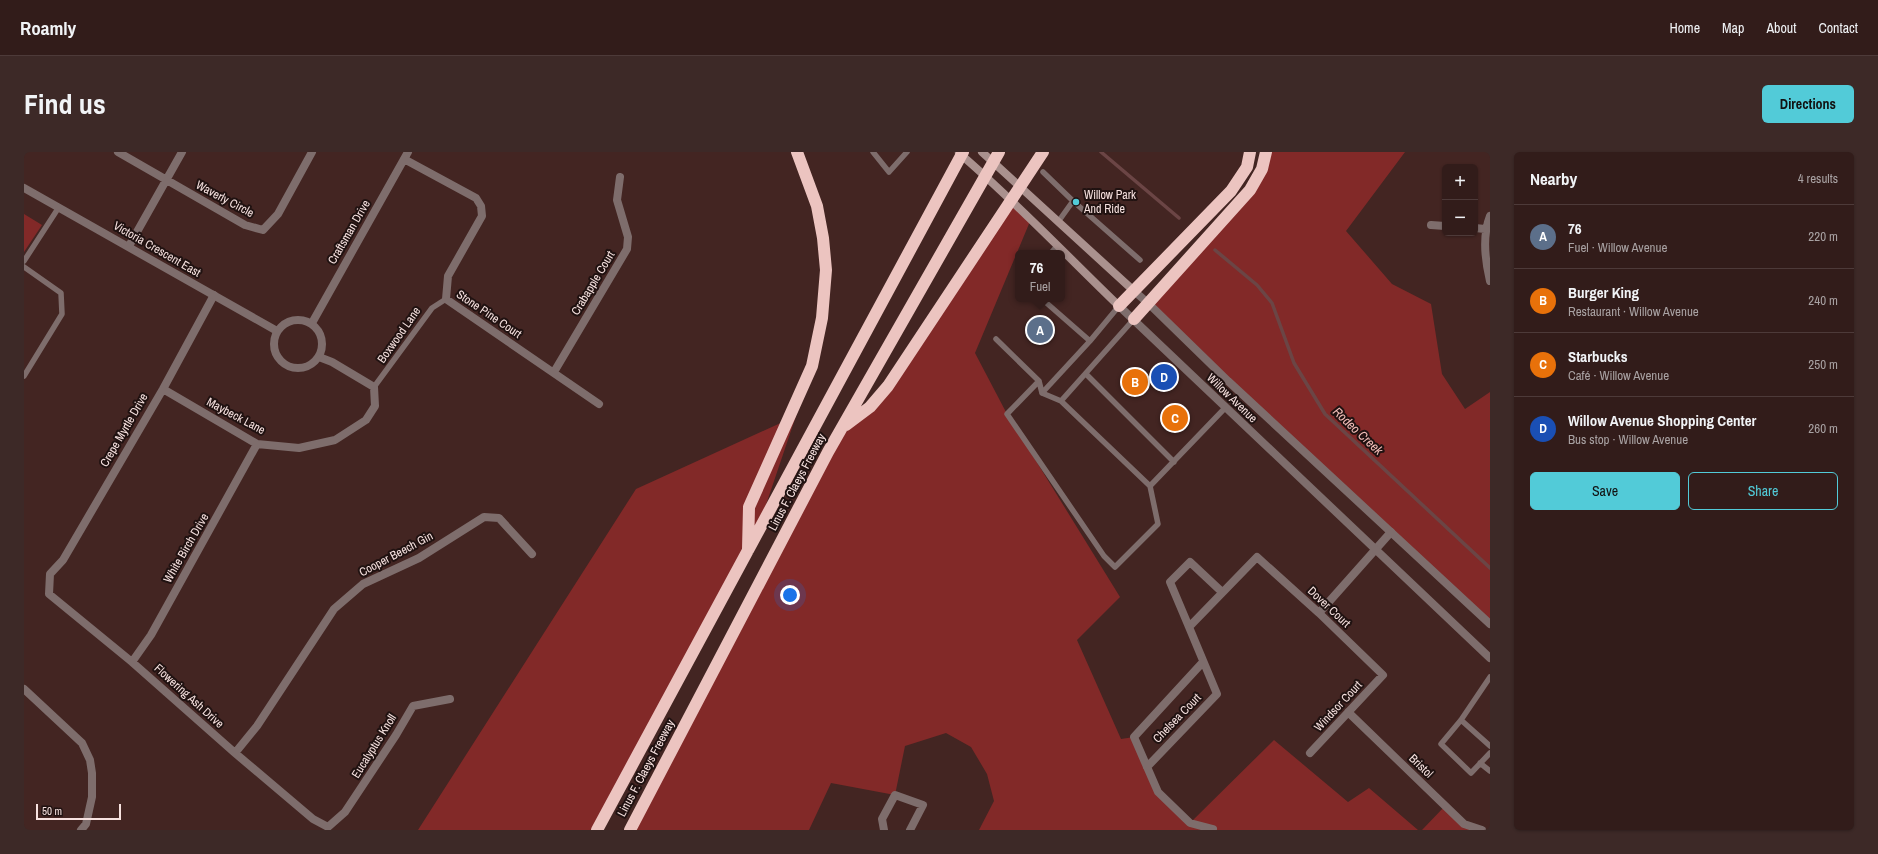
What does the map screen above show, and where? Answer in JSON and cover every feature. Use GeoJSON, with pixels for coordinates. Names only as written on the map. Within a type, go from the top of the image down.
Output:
{"type":"FeatureCollection","features":[{"type":"Feature","properties":{"kind":"highway"},"geometry":{"type":"LineString","coordinates":[[748,552],[749,507],[812,366],[822,318],[826,270],[823,238],[817,206],[797,152]]}},
{"type":"Feature","properties":{"kind":"highway","name":"Linus F. Claeys Freeway"},"geometry":{"type":"LineString","coordinates":[[597,830],[963,152]]}},
{"type":"Feature","properties":{"kind":"highway","name":"Linus F. Claeys Freeway"},"geometry":{"type":"LineString","coordinates":[[630,830],[828,452],[999,152]]}},
{"type":"Feature","properties":{"kind":"highway"},"geometry":{"type":"LineString","coordinates":[[842,428],[870,407],[888,386],[981,247],[1042,152]]}},
{"type":"Feature","properties":{"kind":"highway"},"geometry":{"type":"LineString","coordinates":[[1119,306],[1231,191],[1247,167],[1250,152]]}},
{"type":"Feature","properties":{"kind":"highway"},"geometry":{"type":"LineString","coordinates":[[1134,319],[1250,190],[1262,169],[1266,152]]}},
{"type":"Feature","properties":{"kind":"main road","name":"Willow Avenue"},"geometry":{"type":"LineString","coordinates":[[959,152],[1001,188],[1061,250]]}},
{"type":"Feature","properties":{"kind":"main road","name":"Willow Avenue"},"geometry":{"type":"LineString","coordinates":[[982,152],[1134,291]]}},
{"type":"Feature","properties":{"kind":"main road","name":"Willow Avenue"},"geometry":{"type":"LineString","coordinates":[[1065,254],[1119,306]]}},
{"type":"Feature","properties":{"kind":"street","name":"Waverly Circle"},"geometry":{"type":"LineString","coordinates":[[118,152],[245,225],[263,230],[278,214],[312,152]]}},
{"type":"Feature","properties":{"kind":"street"},"geometry":{"type":"LineString","coordinates":[[129,246],[182,152]]}},
{"type":"Feature","properties":{"kind":"street","name":"Stone Pine Court"},"geometry":{"type":"LineString","coordinates":[[406,156],[476,198],[481,206],[482,216],[448,276],[446,299],[554,372],[598,404]]}},
{"type":"Feature","properties":{"kind":"street","name":"Craftsman Drive"},"geometry":{"type":"LineString","coordinates":[[312,323],[406,156]]}},
{"type":"Feature","properties":{"kind":"street","name":"Crabapple Court"},"geometry":{"type":"LineString","coordinates":[[554,372],[627,249],[628,237],[617,200],[620,177]]}},
{"type":"Feature","properties":{"kind":"street","name":"Victoria Crescent East"},"geometry":{"type":"LineString","coordinates":[[24,188],[277,331]]}},
{"type":"Feature","properties":{"kind":"street"},"geometry":{"type":"LineString","coordinates":[[1490,216],[1485,229],[1486,267],[1490,281]]}},
{"type":"Feature","properties":{"kind":"street"},"geometry":{"type":"LineString","coordinates":[[1431,225],[1442,226]]}},
{"type":"Feature","properties":{"kind":"street"},"geometry":{"type":"LineString","coordinates":[[1478,228],[1485,229]]}},
{"type":"Feature","properties":{"kind":"street","name":"Willow Avenue"},"geometry":{"type":"LineString","coordinates":[[1134,291],[1490,624]]}},
{"type":"Feature","properties":{"kind":"street","name":"Crepe Myrtle Drive"},"geometry":{"type":"LineString","coordinates":[[50,574],[63,560],[163,389],[214,295]]}},
{"type":"Feature","properties":{"kind":"street","name":"Willow Avenue"},"geometry":{"type":"LineString","coordinates":[[1119,306],[1490,658]]}},
{"type":"Feature","properties":{"kind":"street"},"geometry":{"type":"LineString","coordinates":[[295,319],[312,323],[319,331],[322,340],[322,347],[318,357],[312,363],[303,367],[294,368],[285,364],[278,358],[274,349],[274,340],[277,331],[283,324],[295,319]]}},
{"type":"Feature","properties":{"kind":"street"},"geometry":{"type":"LineString","coordinates":[[318,357],[332,362],[374,387]]}},
{"type":"Feature","properties":{"kind":"street","name":"Maybeck Lane"},"geometry":{"type":"LineString","coordinates":[[163,389],[257,444],[299,448],[335,440],[366,420],[375,406],[374,387]]}},
{"type":"Feature","properties":{"kind":"street","name":"White Birch Drive"},"geometry":{"type":"LineString","coordinates":[[132,662],[150,635],[257,444]]}},
{"type":"Feature","properties":{"kind":"street","name":"Cooper Beech Gin"},"geometry":{"type":"LineString","coordinates":[[235,753],[257,726],[334,609],[363,584],[419,558],[484,517],[499,518],[532,554]]}},
{"type":"Feature","properties":{"kind":"street"},"geometry":{"type":"LineString","coordinates":[[1319,613],[1391,532]]}},
{"type":"Feature","properties":{"kind":"street","name":"Dover Court"},"geometry":{"type":"LineString","coordinates":[[1222,592],[1257,557],[1319,613],[1383,675]]}},
{"type":"Feature","properties":{"kind":"street","name":"Chelsea Court"},"geometry":{"type":"LineString","coordinates":[[1147,767],[1217,694],[1170,582],[1190,562],[1222,592]]}},
{"type":"Feature","properties":{"kind":"street","name":"Flowering Ash Drive"},"geometry":{"type":"LineString","coordinates":[[50,574],[49,594],[132,662],[235,753],[313,819],[328,827]]}},
{"type":"Feature","properties":{"kind":"street"},"geometry":{"type":"LineString","coordinates":[[1189,627],[1222,592]]}},
{"type":"Feature","properties":{"kind":"street","name":"Chelsea Court"},"geometry":{"type":"LineString","coordinates":[[1203,662],[1134,737],[1158,792],[1190,823],[1213,829]]}},
{"type":"Feature","properties":{"kind":"street","name":"Windsor Court"},"geometry":{"type":"LineString","coordinates":[[1310,753],[1383,675]]}},
{"type":"Feature","properties":{"kind":"street"},"geometry":{"type":"LineString","coordinates":[[24,689],[82,743],[90,760],[92,773],[92,797],[86,824],[81,830]]}},
{"type":"Feature","properties":{"kind":"street","name":"Eucalyptus Knoll"},"geometry":{"type":"LineString","coordinates":[[328,827],[345,812],[396,735],[413,706],[450,699]]}},
{"type":"Feature","properties":{"kind":"street","name":"Bristol"},"geometry":{"type":"LineString","coordinates":[[1348,712],[1464,824],[1482,830]]}},
{"type":"Feature","properties":{"kind":"street"},"geometry":{"type":"LineString","coordinates":[[884,830],[882,819],[895,794],[923,805],[910,830]]}},
{"type":"Feature","properties":{"kind":"lane"},"geometry":{"type":"LineString","coordinates":[[873,152],[890,172],[907,152]]}},
{"type":"Feature","properties":{"kind":"lane"},"geometry":{"type":"LineString","coordinates":[[1043,172],[1073,201],[1140,260]]}},
{"type":"Feature","properties":{"kind":"lane"},"geometry":{"type":"LineString","coordinates":[[1058,222],[1073,201]]}},
{"type":"Feature","properties":{"kind":"lane"},"geometry":{"type":"LineString","coordinates":[[24,261],[59,207]]}},
{"type":"Feature","properties":{"kind":"lane"},"geometry":{"type":"LineString","coordinates":[[1054,250],[1057,246]]}},
{"type":"Feature","properties":{"kind":"lane"},"geometry":{"type":"LineString","coordinates":[[24,267],[62,293],[62,314],[24,376]]}},
{"type":"Feature","properties":{"kind":"lane","name":"Boxwood Lane"},"geometry":{"type":"LineString","coordinates":[[374,387],[432,308],[446,299]]}},
{"type":"Feature","properties":{"kind":"lane"},"geometry":{"type":"LineString","coordinates":[[1045,302],[1090,341]]}},
{"type":"Feature","properties":{"kind":"lane"},"geometry":{"type":"LineString","coordinates":[[1042,393],[1090,341],[1119,306]]}},
{"type":"Feature","properties":{"kind":"lane"},"geometry":{"type":"LineString","coordinates":[[1061,401],[1134,319]]}},
{"type":"Feature","properties":{"kind":"lane"},"geometry":{"type":"LineString","coordinates":[[996,339],[1039,381],[1042,393]]}},
{"type":"Feature","properties":{"kind":"lane"},"geometry":{"type":"LineString","coordinates":[[1086,374],[1174,462]]}},
{"type":"Feature","properties":{"kind":"lane"},"geometry":{"type":"LineString","coordinates":[[1039,381],[1007,414],[1104,556],[1115,567],[1158,524],[1150,486],[1061,401],[1042,393]]}},
{"type":"Feature","properties":{"kind":"lane"},"geometry":{"type":"LineString","coordinates":[[1150,486],[1225,408]]}},
{"type":"Feature","properties":{"kind":"lane"},"geometry":{"type":"LineString","coordinates":[[1490,677],[1461,720],[1441,744],[1471,773],[1490,753]]}},
{"type":"Feature","properties":{"kind":"lane"},"geometry":{"type":"LineString","coordinates":[[1461,720],[1490,746]]}},
{"type":"Feature","properties":{"kind":"lane"},"geometry":{"type":"LineString","coordinates":[[1480,763],[1490,771]]}},
{"type":"Feature","properties":{"kind":"shaded area"},"geometry":{"type":"Polygon","coordinates":[[[1266,152],[1405,152],[1346,231],[1392,284],[1431,304],[1442,374],[1465,409],[1490,392],[1490,624],[1148,303],[1243,199],[1266,152]]]}},
{"type":"Feature","properties":{"kind":"shaded area"},"geometry":{"type":"Polygon","coordinates":[[[1011,199],[1031,219],[1018,250],[1015,250],[1015,257],[975,353],[1007,414],[1120,597],[1077,640],[1121,739],[1134,737],[1158,792],[1190,823],[1274,740],[1348,802],[1369,788],[1418,830],[979,830],[994,801],[987,774],[971,747],[946,733],[905,746],[895,795],[831,783],[809,830],[630,830],[842,428],[870,407],[1011,199]]]}},
{"type":"Feature","properties":{"kind":"shaded area"},"geometry":{"type":"Polygon","coordinates":[[[24,214],[42,225],[24,252],[24,214]]]}},
{"type":"Feature","properties":{"kind":"shaded area"},"geometry":{"type":"Polygon","coordinates":[[[796,416],[749,555],[597,830],[418,830],[636,489],[796,416]]]}},
{"type":"Feature","properties":{"kind":"shaded area"},"geometry":{"type":"Polygon","coordinates":[[[1445,806],[1464,824],[1482,830],[1422,830],[1445,806]]]}},
{"type":"Feature","properties":{"kind":"waterway","name":"Rodeo Creek"},"geometry":{"type":"LineString","coordinates":[[1101,152],[1179,218]]}},
{"type":"Feature","properties":{"kind":"waterway","name":"Rodeo Creek"},"geometry":{"type":"LineString","coordinates":[[1215,250],[1257,285],[1272,303],[1294,363],[1325,414],[1490,568]]}},
{"type":"Feature","properties":{"kind":"place","name":"Willow Park And Ride"},"geometry":{"type":"Point","coordinates":[1076,202]}},
{"type":"Feature","properties":{"kind":"place","name":"76"},"geometry":{"type":"Point","coordinates":[1040,330]}},
{"type":"Feature","properties":{"kind":"place","name":"Willow Avenue Shopping Center"},"geometry":{"type":"Point","coordinates":[1164,377]}},
{"type":"Feature","properties":{"kind":"place","name":"Burger King"},"geometry":{"type":"Point","coordinates":[1135,382]}},
{"type":"Feature","properties":{"kind":"place","name":"Starbucks"},"geometry":{"type":"Point","coordinates":[1175,418]}}]}
